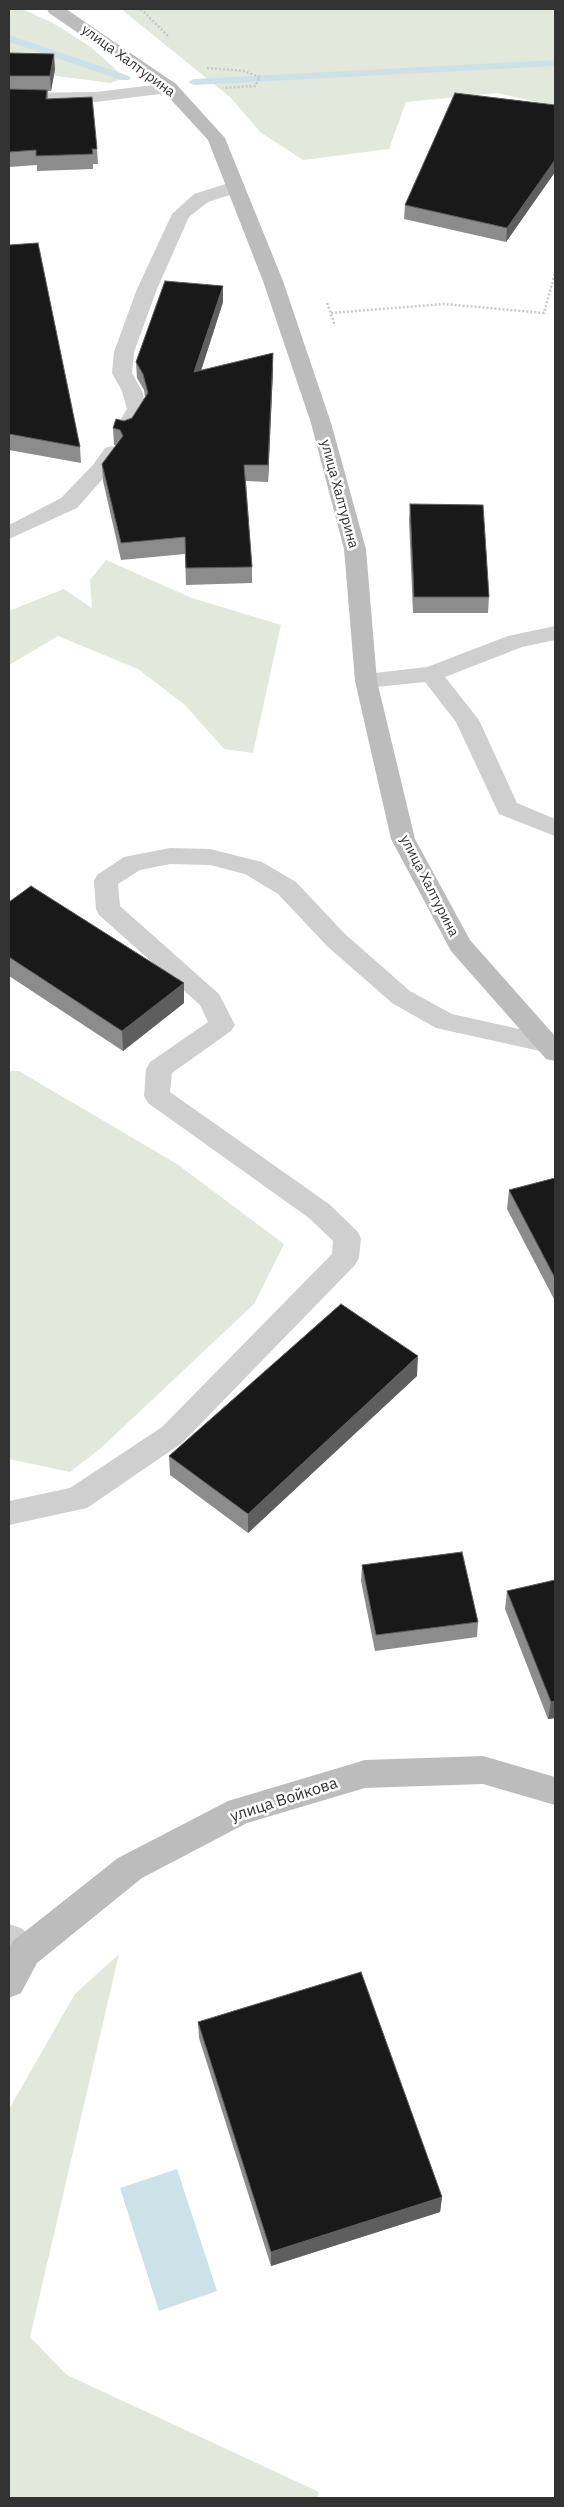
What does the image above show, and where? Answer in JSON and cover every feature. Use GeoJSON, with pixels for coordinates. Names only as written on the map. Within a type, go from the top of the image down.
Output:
{"type":"FeatureCollection","features":[{"type":"Feature","properties":{"kind":"street","name":"улица Халтурина"},"geometry":{"type":"LineString","coordinates":[[56,9],[173,92],[216,138],[273,281],[314,404],[355,549],[366,681],[403,839],[460,945],[552,1048]]}},
{"type":"Feature","properties":{"kind":"street"},"geometry":{"type":"LineString","coordinates":[[9,98],[96,97],[173,92]]}},
{"type":"Feature","properties":{"kind":"street"},"geometry":{"type":"LineString","coordinates":[[124,430],[137,409],[132,391],[122,373],[124,352],[146,288],[181,214],[201,198],[235,187]]}},
{"type":"Feature","properties":{"kind":"street"},"geometry":{"type":"LineString","coordinates":[[9,532],[70,503],[101,469],[112,452]]}},
{"type":"Feature","properties":{"kind":"street"},"geometry":{"type":"LineString","coordinates":[[366,681],[431,674],[516,641],[555,633]]}},
{"type":"Feature","properties":{"kind":"street"},"geometry":{"type":"LineString","coordinates":[[431,674],[467,720],[507,808],[555,828]]}},
{"type":"Feature","properties":{"kind":"street"},"geometry":{"type":"LineString","coordinates":[[9,1513],[78,1499],[172,1434],[345,1258],[347,1238],[318,1210],[157,1096],[159,1069],[222,1025],[210,1000],[108,909],[106,881],[133,863],[170,856],[210,857],[253,868],[288,888],[336,940],[401,997],[445,1022],[552,1048]]}},
{"type":"Feature","properties":{"kind":"street","name":"улица Войкова"},"geometry":{"type":"LineString","coordinates":[[9,1982],[17,1946],[130,1868],[239,1811],[365,1774],[483,1770],[555,1791]]}},
{"type":"Feature","properties":{"kind":"path"},"geometry":{"type":"LineString","coordinates":[[173,92],[255,86],[260,77],[244,71],[199,68]]}},
{"type":"Feature","properties":{"kind":"path"},"geometry":{"type":"LineString","coordinates":[[332,313],[444,304],[544,312],[555,273]]}},
{"type":"Feature","properties":{"kind":"shaded area"},"geometry":{"type":"Polygon","coordinates":[[[9,9],[22,9],[53,23],[91,47],[125,78],[110,83],[56,76],[9,62],[9,9]]]}},
{"type":"Feature","properties":{"kind":"shaded area"},"geometry":{"type":"Polygon","coordinates":[[[121,9],[555,9],[555,106],[497,93],[406,102],[389,149],[303,160],[260,132],[231,98],[121,9]]]}},
{"type":"Feature","properties":{"kind":"shaded area"},"geometry":{"type":"Polygon","coordinates":[[[106,560],[192,598],[281,625],[253,753],[224,749],[185,705],[138,669],[58,636],[9,665],[9,611],[64,589],[92,608],[90,580],[106,560]]]}},
{"type":"Feature","properties":{"kind":"shaded area"},"geometry":{"type":"Polygon","coordinates":[[[9,1071],[19,1071],[177,1164],[284,1244],[254,1304],[101,1448],[70,1472],[9,1459],[9,1071]]]}},
{"type":"Feature","properties":{"kind":"shaded area"},"geometry":{"type":"Polygon","coordinates":[[[119,1954],[30,2337],[67,2375],[319,2492],[317,2498],[9,2498],[9,2109],[75,1994],[119,1954]]]}},
{"type":"Feature","properties":{"kind":"shaded area"},"geometry":{"type":"Polygon","coordinates":[[[177,2169],[217,2291],[159,2311],[120,2188],[177,2169]]]}},
{"type":"Feature","properties":{"kind":"building"},"geometry":{"type":"Polygon","coordinates":[[[9,53],[54,54],[50,76],[9,76],[9,53]]]}},
{"type":"Feature","properties":{"kind":"building"},"geometry":{"type":"Polygon","coordinates":[[[9,89],[47,90],[46,99],[92,97],[97,149],[92,149],[93,154],[36,156],[36,150],[9,152],[9,89]]]}},
{"type":"Feature","properties":{"kind":"building"},"geometry":{"type":"Polygon","coordinates":[[[455,93],[555,105],[555,160],[507,228],[405,205],[455,93]]]}},
{"type":"Feature","properties":{"kind":"building"},"geometry":{"type":"Polygon","coordinates":[[[38,243],[80,447],[9,434],[9,245],[38,243]]]}},
{"type":"Feature","properties":{"kind":"building"},"geometry":{"type":"Polygon","coordinates":[[[165,281],[223,286],[194,372],[273,353],[268,465],[244,465],[252,567],[186,568],[185,537],[121,543],[102,464],[123,436],[120,430],[113,428],[116,419],[124,421],[132,418],[148,393],[143,374],[136,362],[165,281]]]}},
{"type":"Feature","properties":{"kind":"building"},"geometry":{"type":"Polygon","coordinates":[[[410,504],[483,505],[489,597],[414,597],[410,504]]]}},
{"type":"Feature","properties":{"kind":"building"},"geometry":{"type":"Polygon","coordinates":[[[31,886],[184,983],[122,1031],[9,957],[9,902],[31,886]]]}},
{"type":"Feature","properties":{"kind":"building"},"geometry":{"type":"Polygon","coordinates":[[[555,1178],[555,1278],[509,1190],[555,1178]]]}},
{"type":"Feature","properties":{"kind":"building"},"geometry":{"type":"Polygon","coordinates":[[[341,1304],[418,1356],[248,1514],[169,1456],[341,1304]]]}},
{"type":"Feature","properties":{"kind":"building"},"geometry":{"type":"Polygon","coordinates":[[[462,1552],[478,1622],[376,1635],[362,1565],[462,1552]]]}},
{"type":"Feature","properties":{"kind":"building"},"geometry":{"type":"Polygon","coordinates":[[[555,1580],[555,1701],[551,1702],[507,1591],[555,1580]]]}},
{"type":"Feature","properties":{"kind":"building"},"geometry":{"type":"Polygon","coordinates":[[[361,1972],[442,2197],[271,2252],[198,2022],[361,1972]]]}},
{"type":"Feature","properties":{"kind":"waterway"},"geometry":{"type":"LineString","coordinates":[[9,38],[125,78]]}},
{"type":"Feature","properties":{"kind":"waterway"},"geometry":{"type":"LineString","coordinates":[[194,82],[555,63]]}}]}
